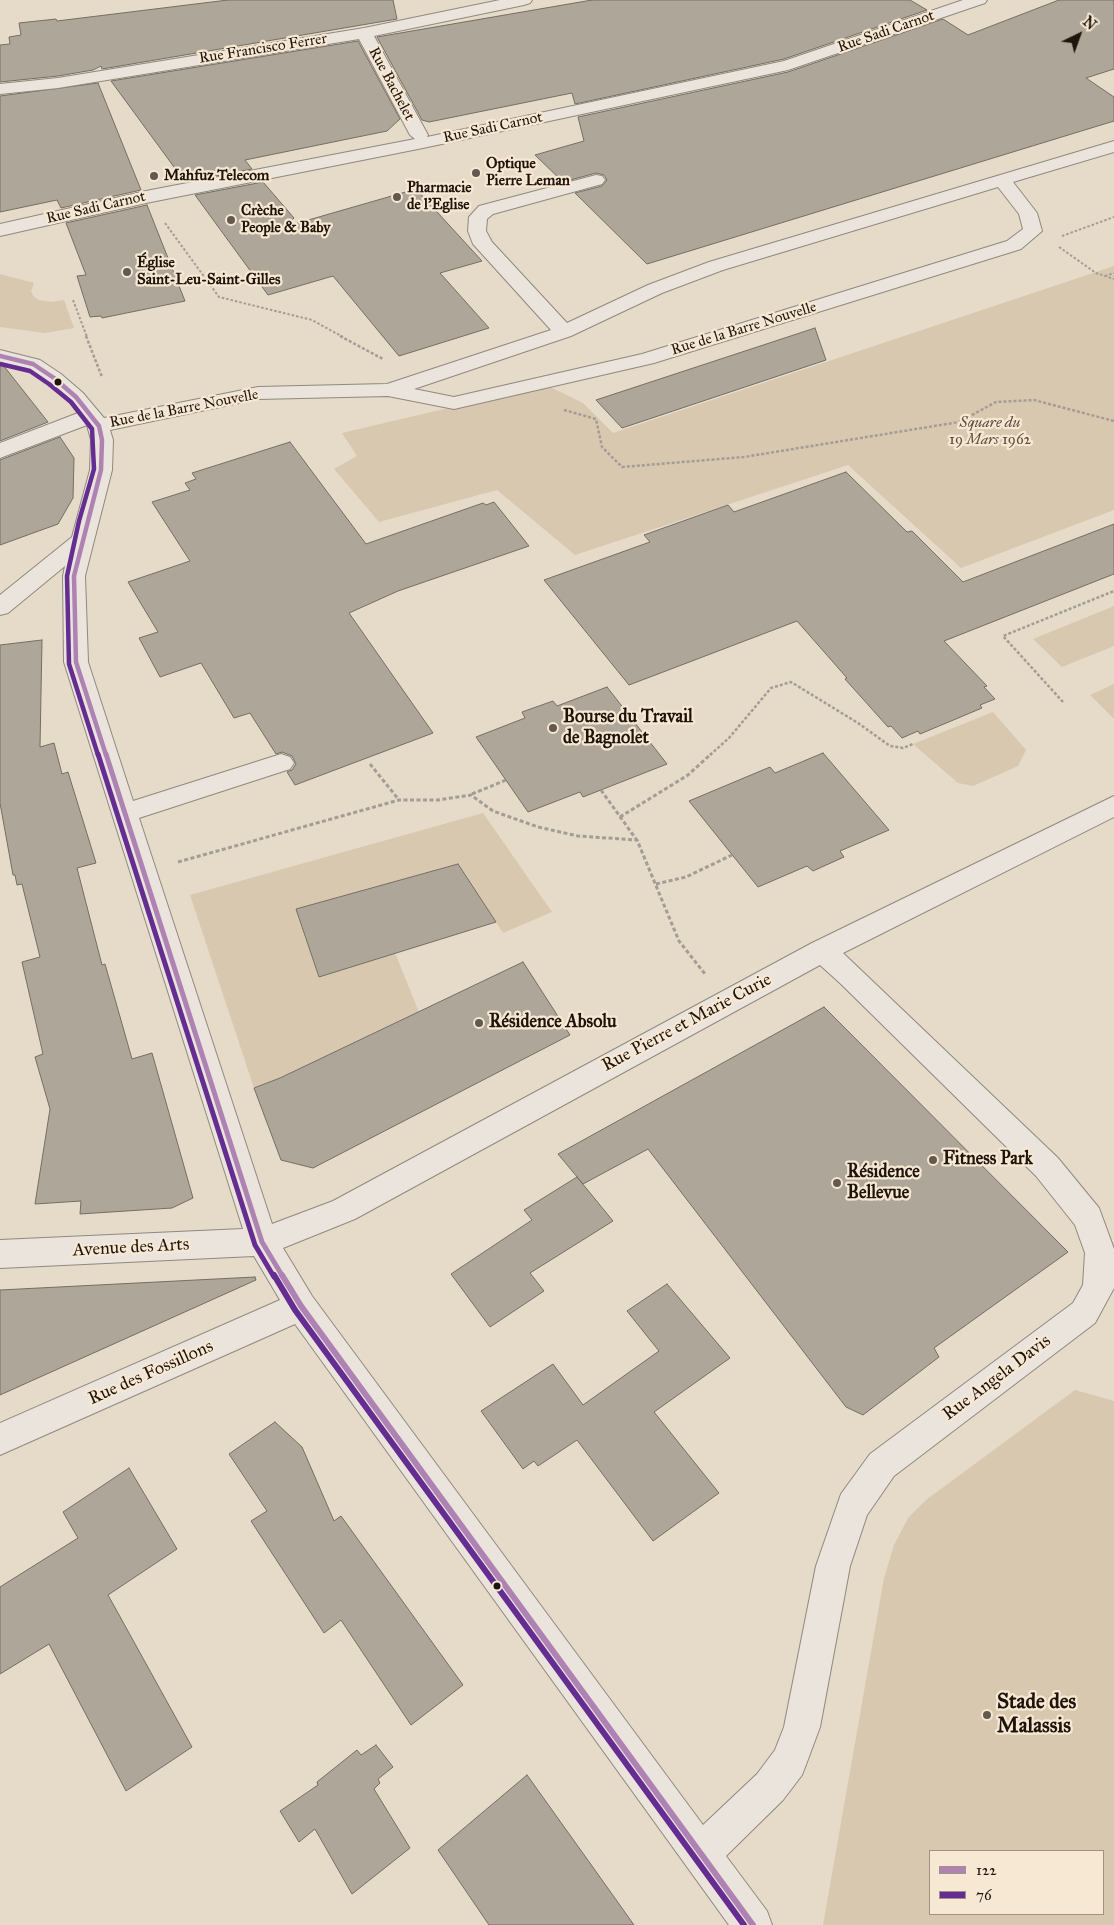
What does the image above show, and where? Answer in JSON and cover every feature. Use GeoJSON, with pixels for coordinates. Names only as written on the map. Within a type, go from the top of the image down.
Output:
{"type":"FeatureCollection","features":[{"type":"Feature","properties":{"kind":"street","name":"Rue Francisco Ferrer"},"geometry":{"type":"LineString","coordinates":[[0,89],[58,83],[364,32],[419,12],[524,0]]}},
{"type":"Feature","properties":{"kind":"street","name":"Rue Sadi Carnot"},"geometry":{"type":"LineString","coordinates":[[0,230],[146,197],[423,143],[788,65],[979,0]]}},
{"type":"Feature","properties":{"kind":"street","name":"Rue Bachelet"},"geometry":{"type":"LineString","coordinates":[[364,32],[419,135]]}},
{"type":"Feature","properties":{"kind":"street","name":"Rue de la Barre Nouvelle"},"geometry":{"type":"LineString","coordinates":[[388,390],[564,332],[655,288],[716,266],[1114,146]]}},
{"type":"Feature","properties":{"kind":"street"},"geometry":{"type":"LineString","coordinates":[[564,332],[483,244],[477,230],[478,217],[486,210],[596,180]]}},
{"type":"Feature","properties":{"kind":"street"},"geometry":{"type":"LineString","coordinates":[[1002,180],[1028,213],[1041,236]]}},
{"type":"Feature","properties":{"kind":"street","name":"Rue de la Barre Nouvelle"},"geometry":{"type":"LineString","coordinates":[[0,451],[89,413],[258,393],[388,390],[454,403],[647,359],[1041,236]]}},
{"type":"Feature","properties":{"kind":"street"},"geometry":{"type":"LineString","coordinates":[[0,356],[33,364],[54,378],[89,413],[102,440],[101,470],[81,541],[74,576],[76,662],[262,1242],[301,1306],[753,1925]]}},
{"type":"Feature","properties":{"kind":"street"},"geometry":{"type":"LineString","coordinates":[[0,607],[81,541]]}},
{"type":"Feature","properties":{"kind":"street"},"geometry":{"type":"LineString","coordinates":[[125,814],[281,763]]}},
{"type":"Feature","properties":{"kind":"street","name":"Rue Pierre et Marie Curie"},"geometry":{"type":"LineString","coordinates":[[262,1242],[344,1210],[822,951],[1114,806]]}},
{"type":"Feature","properties":{"kind":"street","name":"Rue Angela Davis"},"geometry":{"type":"LineString","coordinates":[[701,1854],[770,1787],[789,1762],[802,1727],[834,1566],[853,1506],[882,1465],[1084,1313],[1099,1287],[1100,1253],[1088,1218],[1047,1167],[851,976],[822,951]]}},
{"type":"Feature","properties":{"kind":"street","name":"Avenue des Arts"},"geometry":{"type":"LineString","coordinates":[[0,1254],[262,1242]]}},
{"type":"Feature","properties":{"kind":"street","name":"Rue des Fossillons"},"geometry":{"type":"LineString","coordinates":[[0,1439],[301,1306]]}},
{"type":"Feature","properties":{"kind":"path"},"geometry":{"type":"LineString","coordinates":[[146,197],[219,297],[312,320],[423,380]]}},
{"type":"Feature","properties":{"kind":"path"},"geometry":{"type":"LineString","coordinates":[[1041,236],[1114,217]]}},
{"type":"Feature","properties":{"kind":"path"},"geometry":{"type":"LineString","coordinates":[[1041,236],[1096,273],[1114,279]]}},
{"type":"Feature","properties":{"kind":"path"},"geometry":{"type":"LineString","coordinates":[[1104,276],[1114,273]]}},
{"type":"Feature","properties":{"kind":"path"},"geometry":{"type":"LineString","coordinates":[[73,300],[106,386],[89,413]]}},
{"type":"Feature","properties":{"kind":"path"},"geometry":{"type":"LineString","coordinates":[[560,409],[596,419],[602,447],[622,467],[744,457],[959,422],[996,402],[1034,400],[1114,421]]}},
{"type":"Feature","properties":{"kind":"path"},"geometry":{"type":"LineString","coordinates":[[1063,702],[1003,636],[1114,591]]}},
{"type":"Feature","properties":{"kind":"path"},"geometry":{"type":"LineString","coordinates":[[620,817],[688,775],[729,738],[771,688],[791,682],[890,746],[903,748],[914,744]]}},
{"type":"Feature","properties":{"kind":"path"},"geometry":{"type":"LineString","coordinates":[[370,764],[399,800]]}},
{"type":"Feature","properties":{"kind":"path"},"geometry":{"type":"LineString","coordinates":[[144,872],[399,800],[438,800],[471,794],[506,780]]}},
{"type":"Feature","properties":{"kind":"path"},"geometry":{"type":"LineString","coordinates":[[601,790],[637,840],[679,941],[726,1002]]}},
{"type":"Feature","properties":{"kind":"path"},"geometry":{"type":"LineString","coordinates":[[471,794],[493,811],[538,827],[578,836],[637,840]]}},
{"type":"Feature","properties":{"kind":"path"},"geometry":{"type":"LineString","coordinates":[[656,884],[686,877],[732,854]]}},
{"type":"Feature","properties":{"kind":"green space","name":"Square du 19 Mars 1962"},"geometry":{"type":"Polygon","coordinates":[[[1114,266],[1114,510],[961,568],[848,465],[575,555],[497,490],[379,522],[334,469],[357,456],[342,433],[546,385],[583,403],[613,433],[1114,266]]]}},
{"type":"Feature","properties":{"kind":"green space"},"geometry":{"type":"Polygon","coordinates":[[[0,274],[34,283],[31,291],[34,297],[39,300],[51,302],[64,300],[74,328],[45,333],[0,327],[0,274]]]}},
{"type":"Feature","properties":{"kind":"green space"},"geometry":{"type":"Polygon","coordinates":[[[1114,606],[1114,646],[1062,667],[1033,639],[1114,606]]]}},
{"type":"Feature","properties":{"kind":"green space"},"geometry":{"type":"Polygon","coordinates":[[[1114,684],[1114,719],[1090,695],[1114,684]]]}},
{"type":"Feature","properties":{"kind":"green space"},"geometry":{"type":"Polygon","coordinates":[[[993,712],[1026,750],[1018,766],[973,786],[958,783],[913,744],[993,712]]]}},
{"type":"Feature","properties":{"kind":"green space"},"geometry":{"type":"Polygon","coordinates":[[[483,813],[552,912],[503,933],[458,864],[296,909],[319,977],[395,953],[419,1012],[280,1078],[254,1088],[190,895],[483,813]]]}},
{"type":"Feature","properties":{"kind":"green space","name":"Stade des Malassis"},"geometry":{"type":"Polygon","coordinates":[[[1075,1390],[1114,1401],[1114,1925],[823,1925],[884,1578],[894,1545],[908,1518],[926,1500],[1075,1390]]]}},
{"type":"Feature","properties":{"kind":"building"},"geometry":{"type":"Polygon","coordinates":[[[228,0],[393,0],[397,19],[102,69],[101,66],[93,70],[58,76],[0,82],[0,45],[10,44],[9,37],[21,35],[19,23],[56,19],[57,21],[228,0]]]}},
{"type":"Feature","properties":{"kind":"building"},"geometry":{"type":"Polygon","coordinates":[[[592,0],[910,0],[927,10],[784,59],[575,104],[572,93],[429,122],[422,120],[377,37],[592,0]]]}},
{"type":"Feature","properties":{"kind":"building"},"geometry":{"type":"Polygon","coordinates":[[[1059,0],[1114,0],[1114,69],[1086,78],[1114,97],[1114,121],[647,264],[575,193],[602,186],[607,180],[604,175],[596,173],[563,182],[535,155],[584,141],[578,117],[788,72],[943,19],[968,35],[1059,0]]]}},
{"type":"Feature","properties":{"kind":"building"},"geometry":{"type":"Polygon","coordinates":[[[358,41],[400,119],[387,131],[245,160],[252,169],[185,182],[111,81],[358,41]]]}},
{"type":"Feature","properties":{"kind":"building"},"geometry":{"type":"Polygon","coordinates":[[[98,83],[141,190],[61,208],[57,200],[0,212],[0,96],[98,83]]]}},
{"type":"Feature","properties":{"kind":"building"},"geometry":{"type":"Polygon","coordinates":[[[263,182],[294,218],[284,227],[416,189],[482,261],[440,273],[489,328],[399,356],[333,276],[268,295],[195,195],[263,182]]]}},
{"type":"Feature","properties":{"kind":"building","name":"Église Saint-Leu-Saint-Gilles"},"geometry":{"type":"Polygon","coordinates":[[[147,205],[185,301],[102,318],[101,316],[90,317],[77,276],[86,275],[66,223],[147,205]]]}},
{"type":"Feature","properties":{"kind":"building"},"geometry":{"type":"Polygon","coordinates":[[[815,328],[826,360],[622,428],[596,400],[815,328]]]}},
{"type":"Feature","properties":{"kind":"building"},"geometry":{"type":"Polygon","coordinates":[[[0,364],[3,365],[48,422],[0,441],[0,364]]]}},
{"type":"Feature","properties":{"kind":"building"},"geometry":{"type":"Polygon","coordinates":[[[60,437],[74,458],[73,498],[58,524],[0,545],[0,460],[60,437]]]}},
{"type":"Feature","properties":{"kind":"building"},"geometry":{"type":"Polygon","coordinates":[[[290,442],[366,544],[483,503],[486,505],[494,502],[529,546],[398,591],[349,613],[433,733],[295,785],[287,772],[292,770],[296,764],[292,756],[282,752],[276,754],[250,713],[234,718],[201,663],[160,677],[139,638],[158,632],[128,582],[190,561],[152,502],[190,490],[185,483],[196,479],[192,473],[290,442]]]}},
{"type":"Feature","properties":{"kind":"building"},"geometry":{"type":"Polygon","coordinates":[[[846,472],[907,532],[912,531],[963,582],[1114,524],[1114,574],[944,641],[987,686],[984,687],[995,699],[980,705],[982,708],[920,734],[918,731],[902,738],[891,726],[888,727],[797,621],[629,685],[544,580],[650,542],[644,535],[728,505],[734,512],[846,472]]]}},
{"type":"Feature","properties":{"kind":"building"},"geometry":{"type":"Polygon","coordinates":[[[42,640],[40,747],[54,743],[62,774],[68,772],[96,863],[77,868],[102,965],[105,964],[132,1059],[152,1053],[193,1198],[172,1208],[80,1214],[81,1201],[35,1204],[50,1109],[35,1057],[43,1054],[22,962],[40,957],[22,884],[17,885],[15,875],[13,875],[0,803],[0,645],[42,640]]]}},
{"type":"Feature","properties":{"kind":"building"},"geometry":{"type":"Polygon","coordinates":[[[607,687],[667,764],[583,797],[580,792],[528,812],[476,737],[525,718],[522,712],[553,701],[557,706],[607,687]]]}},
{"type":"Feature","properties":{"kind":"building"},"geometry":{"type":"Polygon","coordinates":[[[823,753],[889,830],[840,851],[844,857],[813,871],[807,866],[758,887],[689,801],[770,767],[775,773],[823,753]]]}},
{"type":"Feature","properties":{"kind":"building"},"geometry":{"type":"Polygon","coordinates":[[[458,864],[496,922],[319,977],[296,909],[458,864]]]}},
{"type":"Feature","properties":{"kind":"building","name":"Résidence Absolu"},"geometry":{"type":"Polygon","coordinates":[[[523,962],[570,1035],[313,1168],[281,1160],[254,1088],[280,1078],[523,962]]]}},
{"type":"Feature","properties":{"kind":"building","name":"Résidence Bellevue"},"geometry":{"type":"Polygon","coordinates":[[[824,1007],[1068,1252],[934,1348],[939,1357],[863,1415],[846,1407],[648,1149],[583,1184],[558,1154],[824,1007]]]}},
{"type":"Feature","properties":{"kind":"building"},"geometry":{"type":"Polygon","coordinates":[[[577,1177],[613,1221],[530,1273],[544,1291],[490,1327],[451,1274],[532,1220],[524,1210],[577,1177]]]}},
{"type":"Feature","properties":{"kind":"building"},"geometry":{"type":"Polygon","coordinates":[[[255,1277],[256,1280],[0,1395],[0,1290],[255,1277]]]}},
{"type":"Feature","properties":{"kind":"building"},"geometry":{"type":"Polygon","coordinates":[[[667,1284],[730,1358],[654,1412],[719,1493],[653,1541],[577,1440],[538,1466],[534,1461],[523,1469],[481,1411],[553,1364],[583,1405],[659,1351],[627,1311],[667,1284]]]}},
{"type":"Feature","properties":{"kind":"building"},"geometry":{"type":"Polygon","coordinates":[[[275,1422],[302,1447],[334,1521],[341,1516],[463,1685],[411,1725],[341,1620],[324,1633],[251,1521],[267,1511],[229,1454],[275,1422]]]}},
{"type":"Feature","properties":{"kind":"building"},"geometry":{"type":"Polygon","coordinates":[[[129,1468],[177,1549],[108,1595],[192,1747],[126,1791],[49,1644],[0,1674],[0,1587],[78,1538],[63,1512],[129,1468]]]}},
{"type":"Feature","properties":{"kind":"building"},"geometry":{"type":"Polygon","coordinates":[[[376,1745],[393,1767],[378,1779],[380,1783],[374,1789],[410,1848],[352,1894],[315,1829],[299,1842],[280,1811],[318,1785],[317,1782],[357,1750],[361,1755],[376,1745]]]}},
{"type":"Feature","properties":{"kind":"building"},"geometry":{"type":"Polygon","coordinates":[[[527,1775],[634,1925],[489,1925],[438,1850],[527,1775]]]}},
{"type":"Feature","properties":{"kind":"transit line","name":"122"},"geometry":{"type":"LineString","coordinates":[[0,356],[33,364],[54,378],[76,397],[99,426],[102,440],[101,470],[74,576],[76,662],[262,1242],[301,1306],[753,1925]]}},
{"type":"Feature","properties":{"kind":"transit line","name":"76"},"geometry":{"type":"LineString","coordinates":[[0,364],[30,371],[49,384],[71,402],[92,429],[94,469],[79,521],[67,576],[69,664],[255,1245],[295,1310],[744,1925]]}},
{"type":"Feature","properties":{"kind":"place","name":"Optique Pierre Leman"},"geometry":{"type":"Point","coordinates":[476,173]}},
{"type":"Feature","properties":{"kind":"place","name":"Mahfuz Telecom"},"geometry":{"type":"Point","coordinates":[154,176]}},
{"type":"Feature","properties":{"kind":"place","name":"Pharmacie de l'Eglise"},"geometry":{"type":"Point","coordinates":[397,197]}},
{"type":"Feature","properties":{"kind":"place","name":"Crèche People & Baby"},"geometry":{"type":"Point","coordinates":[231,220]}},
{"type":"Feature","properties":{"kind":"place","name":"Église Saint-Leu-Saint-Gilles"},"geometry":{"type":"Point","coordinates":[127,272]}},
{"type":"Feature","properties":{"kind":"place","name":"Bourse du Travail de Bagnolet"},"geometry":{"type":"Point","coordinates":[553,728]}},
{"type":"Feature","properties":{"kind":"place","name":"Résidence Absolu"},"geometry":{"type":"Point","coordinates":[479,1023]}},
{"type":"Feature","properties":{"kind":"place","name":"Fitness Park"},"geometry":{"type":"Point","coordinates":[933,1160]}},
{"type":"Feature","properties":{"kind":"place","name":"Résidence Bellevue"},"geometry":{"type":"Point","coordinates":[837,1183]}},
{"type":"Feature","properties":{"kind":"place","name":"Stade des Malassis"},"geometry":{"type":"Point","coordinates":[987,1715]}}]}
